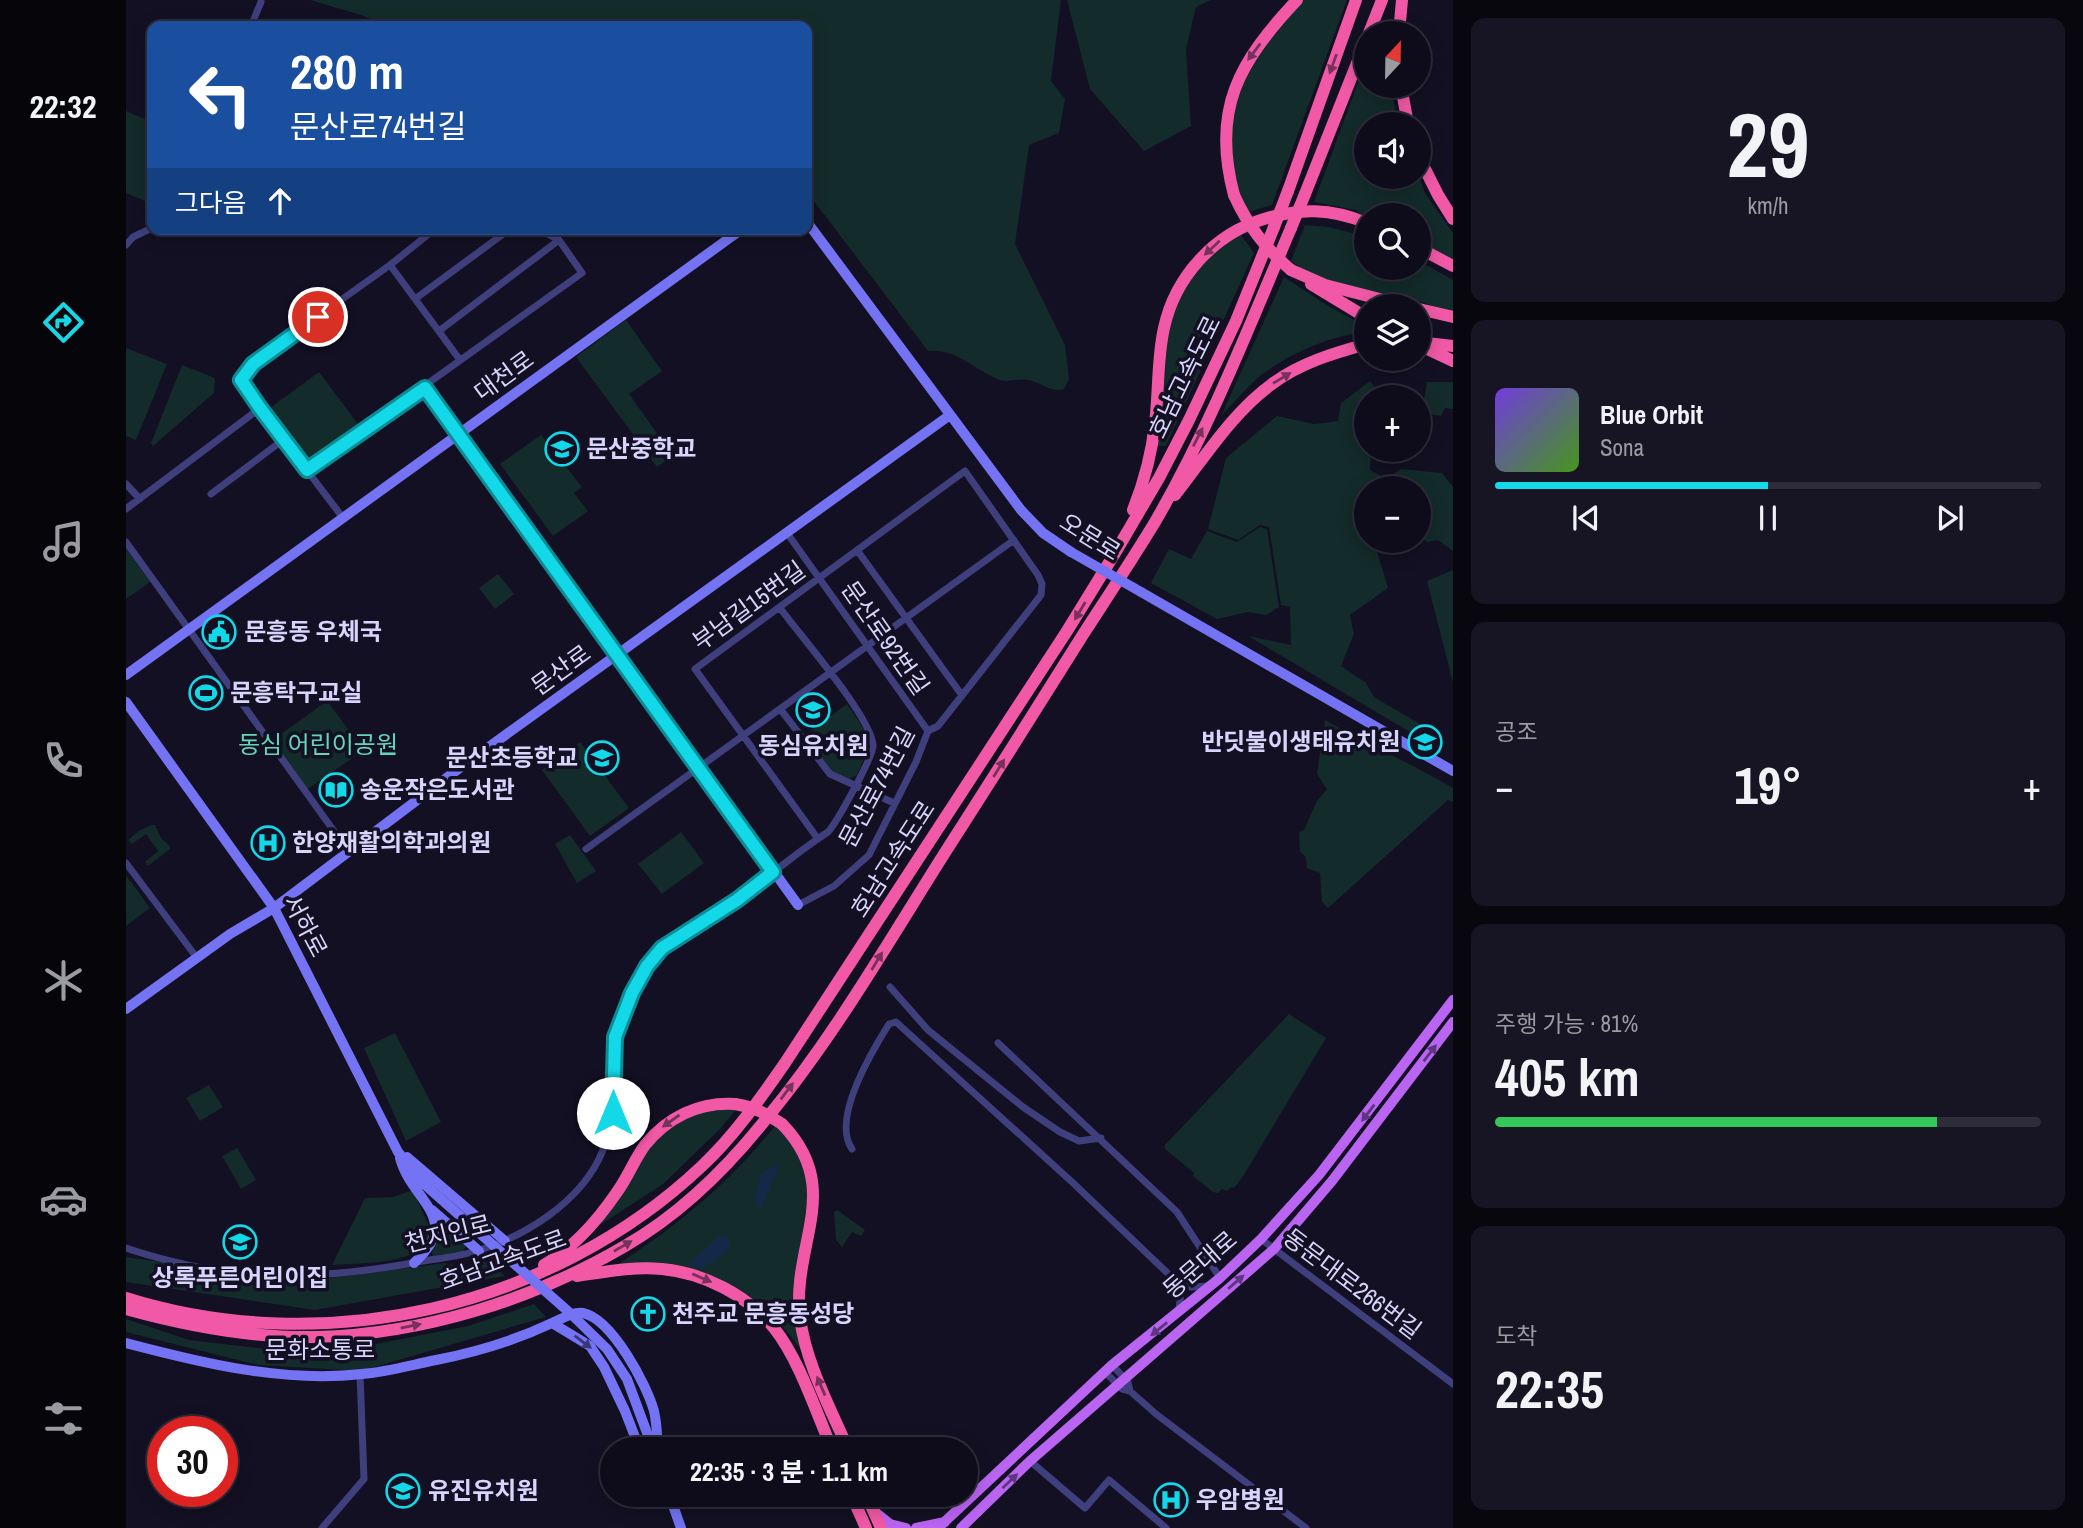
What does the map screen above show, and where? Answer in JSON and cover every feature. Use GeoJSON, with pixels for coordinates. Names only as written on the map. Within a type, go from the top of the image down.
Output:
{"type":"FeatureCollection","features":[{"type":"Feature","properties":{"kind":"highway"},"geometry":{"type":"LineString","coordinates":[[1297,0],[1247,61],[1234,90],[1226,129],[1227,167],[1234,195],[1245,220],[1268,250],[1329,297],[1354,311]]}},
{"type":"Feature","properties":{"kind":"highway","name":"호남고속도로"},"geometry":{"type":"LineString","coordinates":[[126,1298],[236,1321],[274,1325],[354,1323],[425,1310],[491,1291],[574,1258],[614,1236],[657,1205],[703,1166],[754,1108],[808,1030],[1067,631],[1159,478],[1236,321],[1288,191],[1356,0]]}},
{"type":"Feature","properties":{"kind":"highway"},"geometry":{"type":"LineString","coordinates":[[1374,21],[1382,0]]}},
{"type":"Feature","properties":{"kind":"highway"},"geometry":{"type":"LineString","coordinates":[[1400,21],[1402,0]]}},
{"type":"Feature","properties":{"kind":"highway","name":"호남고속도로"},"geometry":{"type":"LineString","coordinates":[[126,1309],[178,1322],[251,1334],[313,1337],[405,1328],[466,1313],[526,1293],[562,1277],[627,1245],[674,1212],[709,1181],[763,1124],[870,973],[1156,520],[1238,354],[1292,228],[1354,71]]}},
{"type":"Feature","properties":{"kind":"highway"},"geometry":{"type":"LineString","coordinates":[[1431,181],[1453,219]]}},
{"type":"Feature","properties":{"kind":"highway"},"geometry":{"type":"LineString","coordinates":[[1115,552],[1147,467],[1155,425],[1164,327],[1187,276],[1206,252],[1225,236],[1247,224],[1290,211],[1328,211],[1354,219]]}},
{"type":"Feature","properties":{"kind":"highway"},"geometry":{"type":"LineString","coordinates":[[1431,255],[1453,267]]}},
{"type":"Feature","properties":{"kind":"highway"},"geometry":{"type":"LineString","coordinates":[[1291,270],[1325,285],[1360,294]]}},
{"type":"Feature","properties":{"kind":"highway"},"geometry":{"type":"LineString","coordinates":[[1431,312],[1453,317]]}},
{"type":"Feature","properties":{"kind":"highway"},"geometry":{"type":"LineString","coordinates":[[1431,345],[1453,346]]}},
{"type":"Feature","properties":{"kind":"highway"},"geometry":{"type":"LineString","coordinates":[[1156,520],[1220,437],[1247,406],[1272,384],[1300,367],[1354,347]]}},
{"type":"Feature","properties":{"kind":"highway"},"geometry":{"type":"LineString","coordinates":[[1431,350],[1453,361]]}},
{"type":"Feature","properties":{"kind":"highway"},"geometry":{"type":"LineString","coordinates":[[318,1325],[331,1318],[436,1301],[505,1282],[547,1264],[568,1249],[586,1231],[617,1192],[645,1146],[661,1129],[689,1110],[721,1103],[750,1107],[782,1124],[797,1140],[808,1160],[814,1196],[799,1288],[800,1319],[809,1358],[843,1437]]}},
{"type":"Feature","properties":{"kind":"highway"},"geometry":{"type":"LineString","coordinates":[[562,1277],[634,1269],[661,1269],[693,1274],[728,1289],[752,1307],[774,1329],[798,1369],[827,1437]]}},
{"type":"Feature","properties":{"kind":"highway"},"geometry":{"type":"LineString","coordinates":[[856,1507],[865,1528]]}},
{"type":"Feature","properties":{"kind":"highway"},"geometry":{"type":"LineString","coordinates":[[872,1509],[881,1528]]}},
{"type":"Feature","properties":{"kind":"main road","name":"동문대로"},"geometry":{"type":"LineString","coordinates":[[941,1525],[1109,1368],[1220,1278],[1261,1239],[1315,1181],[1452,1003]]}},
{"type":"Feature","properties":{"kind":"main road","name":"동문대로"},"geometry":{"type":"LineString","coordinates":[[961,1528],[1030,1461],[1274,1250],[1332,1181],[1453,1022]]}},
{"type":"Feature","properties":{"kind":"main road"},"geometry":{"type":"LineString","coordinates":[[1389,1107],[1391,1094],[1404,1075],[1400,1071]]}},
{"type":"Feature","properties":{"kind":"main road"},"geometry":{"type":"LineString","coordinates":[[872,1509],[890,1524],[906,1528]]}},
{"type":"Feature","properties":{"kind":"main road"},"geometry":{"type":"LineString","coordinates":[[916,1528],[941,1525]]}},
{"type":"Feature","properties":{"kind":"street"},"geometry":{"type":"LineString","coordinates":[[253,21],[261,2]]}},
{"type":"Feature","properties":{"kind":"street","name":"오문로"},"geometry":{"type":"LineString","coordinates":[[812,229],[950,415],[1043,533],[1071,552],[1453,771]]}},
{"type":"Feature","properties":{"kind":"street"},"geometry":{"type":"LineString","coordinates":[[126,245],[147,230]]}},
{"type":"Feature","properties":{"kind":"street"},"geometry":{"type":"LineString","coordinates":[[343,518],[241,380],[253,364],[428,235]]}},
{"type":"Feature","properties":{"kind":"street"},"geometry":{"type":"LineString","coordinates":[[415,299],[502,235]]}},
{"type":"Feature","properties":{"kind":"street"},"geometry":{"type":"LineString","coordinates":[[307,470],[582,274],[559,240],[549,235]]}},
{"type":"Feature","properties":{"kind":"street","name":"대천로"},"geometry":{"type":"LineString","coordinates":[[126,675],[734,235]]}},
{"type":"Feature","properties":{"kind":"street"},"geometry":{"type":"LineString","coordinates":[[439,331],[559,240]]}},
{"type":"Feature","properties":{"kind":"street"},"geometry":{"type":"LineString","coordinates":[[390,265],[460,360]]}},
{"type":"Feature","properties":{"kind":"street"},"geometry":{"type":"LineString","coordinates":[[425,388],[458,434]]}},
{"type":"Feature","properties":{"kind":"street"},"geometry":{"type":"LineString","coordinates":[[126,509],[260,408]]}},
{"type":"Feature","properties":{"kind":"street","name":"문산로"},"geometry":{"type":"LineString","coordinates":[[126,1009],[229,935],[274,908],[461,767],[950,415]]}},
{"type":"Feature","properties":{"kind":"street","name":"문산로74번길"},"geometry":{"type":"LineString","coordinates":[[458,434],[798,905],[834,886],[869,855],[916,762],[928,732],[938,726],[1041,595],[1042,584],[1038,575],[965,471]]}},
{"type":"Feature","properties":{"kind":"street"},"geometry":{"type":"LineString","coordinates":[[211,494],[284,440]]}},
{"type":"Feature","properties":{"kind":"street","name":"부남길15번길"},"geometry":{"type":"LineString","coordinates":[[743,736],[695,669],[965,471]]}},
{"type":"Feature","properties":{"kind":"street"},"geometry":{"type":"LineString","coordinates":[[126,484],[140,499]]}},
{"type":"Feature","properties":{"kind":"street","name":"문산로92번길"},"geometry":{"type":"LineString","coordinates":[[787,533],[928,732]]}},
{"type":"Feature","properties":{"kind":"street"},"geometry":{"type":"LineString","coordinates":[[586,849],[1014,540]]}},
{"type":"Feature","properties":{"kind":"street"},"geometry":{"type":"LineString","coordinates":[[126,542],[349,852]]}},
{"type":"Feature","properties":{"kind":"street"},"geometry":{"type":"LineString","coordinates":[[857,550],[961,694]]}},
{"type":"Feature","properties":{"kind":"street","name":"천지인로"},"geometry":{"type":"LineString","coordinates":[[126,1248],[186,1264],[248,1274],[335,1274],[479,1251],[505,1241],[541,1220],[567,1200],[582,1185],[600,1158],[608,1136],[613,1113],[615,1037],[632,993],[652,960],[662,948],[737,900],[828,832],[837,821],[871,755],[871,735],[851,701],[780,608]]}},
{"type":"Feature","properties":{"kind":"street","name":"서하로"},"geometry":{"type":"LineString","coordinates":[[126,702],[274,908],[398,1152],[424,1184],[607,1349],[630,1386],[651,1437]]}},
{"type":"Feature","properties":{"kind":"street"},"geometry":{"type":"LineString","coordinates":[[781,710],[830,774],[894,803]]}},
{"type":"Feature","properties":{"kind":"street"},"geometry":{"type":"LineString","coordinates":[[743,736],[818,839]]}},
{"type":"Feature","properties":{"kind":"street"},"geometry":{"type":"LineString","coordinates":[[126,863],[197,958]]}},
{"type":"Feature","properties":{"kind":"street"},"geometry":{"type":"LineString","coordinates":[[890,987],[928,1030],[1023,1107],[1060,1132],[1079,1141],[1101,1139]]}},
{"type":"Feature","properties":{"kind":"street"},"geometry":{"type":"LineString","coordinates":[[852,1149],[845,1133],[857,1082],[888,1024],[896,1022],[1072,1182],[1179,1284],[1191,1287],[1210,1286]]}},
{"type":"Feature","properties":{"kind":"street"},"geometry":{"type":"LineString","coordinates":[[998,1043],[1177,1212],[1220,1278]]}},
{"type":"Feature","properties":{"kind":"street"},"geometry":{"type":"LineString","coordinates":[[398,1152],[416,1163],[505,1241]]}},
{"type":"Feature","properties":{"kind":"street"},"geometry":{"type":"LineString","coordinates":[[398,1152],[403,1170],[430,1209],[479,1251]]}},
{"type":"Feature","properties":{"kind":"street"},"geometry":{"type":"LineString","coordinates":[[414,1263],[432,1245],[436,1233],[430,1209]]}},
{"type":"Feature","properties":{"kind":"street","name":"동문대로266번길"},"geometry":{"type":"LineString","coordinates":[[1261,1239],[1453,1384]]}},
{"type":"Feature","properties":{"kind":"street"},"geometry":{"type":"LineString","coordinates":[[1179,1284],[1179,1312]]}},
{"type":"Feature","properties":{"kind":"street","name":"문화소통로"},"geometry":{"type":"LineString","coordinates":[[126,1343],[200,1362],[253,1371],[318,1375],[360,1374],[510,1342],[582,1313],[601,1325],[625,1351],[653,1408],[655,1437]]}},
{"type":"Feature","properties":{"kind":"street"},"geometry":{"type":"LineString","coordinates":[[552,1324],[590,1346],[604,1367],[635,1437]]}},
{"type":"Feature","properties":{"kind":"street"},"geometry":{"type":"LineString","coordinates":[[1109,1368],[1121,1381],[1122,1389],[1130,1391],[1156,1414],[1306,1528]]}},
{"type":"Feature","properties":{"kind":"street"},"geometry":{"type":"LineString","coordinates":[[322,1528],[364,1479],[360,1374]]}},
{"type":"Feature","properties":{"kind":"street"},"geometry":{"type":"LineString","coordinates":[[1030,1461],[1085,1508],[1109,1480],[1166,1528]]}},
{"type":"Feature","properties":{"kind":"street"},"geometry":{"type":"LineString","coordinates":[[674,1507],[681,1528]]}},
{"type":"Feature","properties":{"kind":"green space"},"geometry":{"type":"Polygon","coordinates":[[[310,0],[1061,0],[1051,81],[1065,99],[1059,133],[1029,145],[1015,244],[1065,345],[1069,379],[1064,389],[1054,390],[1028,380],[1000,380],[948,353],[928,351],[812,199],[812,21],[374,21],[310,0]]]}},
{"type":"Feature","properties":{"kind":"green space"},"geometry":{"type":"Polygon","coordinates":[[[1067,0],[1211,0],[1196,7],[1186,49],[1191,126],[1144,151],[1090,89],[1067,0]]]}},
{"type":"Feature","properties":{"kind":"green space"},"geometry":{"type":"Polygon","coordinates":[[[1304,0],[1347,0],[1272,205],[1248,212],[1236,186],[1230,139],[1236,100],[1253,61],[1304,0]]]}},
{"type":"Feature","properties":{"kind":"green space"},"geometry":{"type":"Polygon","coordinates":[[[1354,93],[1354,98],[1393,98],[1396,112],[1354,112],[1354,189],[1424,189],[1453,233],[1453,263],[1431,251],[1431,203],[1354,203],[1354,210],[1314,202],[1354,93]]]}},
{"type":"Feature","properties":{"kind":"green space"},"geometry":{"type":"Polygon","coordinates":[[[126,111],[147,120],[147,202],[126,193],[126,111]]]}},
{"type":"Feature","properties":{"kind":"green space"},"geometry":{"type":"Polygon","coordinates":[[[1305,225],[1329,227],[1354,234],[1354,280],[1431,280],[1431,268],[1453,280],[1453,313],[1431,305],[1431,294],[1379,294],[1334,285],[1315,278],[1291,261],[1305,225]]]}},
{"type":"Feature","properties":{"kind":"green space"},"geometry":{"type":"Polygon","coordinates":[[[1238,231],[1254,253],[1166,446],[1157,446],[1163,357],[1167,333],[1180,292],[1190,276],[1238,231]]]}},
{"type":"Feature","properties":{"kind":"green space"},"geometry":{"type":"Polygon","coordinates":[[[1284,277],[1354,320],[1354,334],[1325,342],[1284,360],[1260,376],[1221,416],[1284,277]]]}},
{"type":"Feature","properties":{"kind":"green space"},"geometry":{"type":"Polygon","coordinates":[[[626,320],[662,371],[629,394],[673,456],[657,467],[576,357],[626,320]]]}},
{"type":"Feature","properties":{"kind":"green space"},"geometry":{"type":"Polygon","coordinates":[[[126,348],[167,364],[136,440],[126,436],[126,348]]]}},
{"type":"Feature","properties":{"kind":"green space"},"geometry":{"type":"Polygon","coordinates":[[[182,365],[215,378],[214,393],[153,446],[151,443],[182,365]]]}},
{"type":"Feature","properties":{"kind":"green space"},"geometry":{"type":"Polygon","coordinates":[[[319,372],[361,428],[312,462],[307,461],[270,408],[319,372]]]}},
{"type":"Feature","properties":{"kind":"green space"},"geometry":{"type":"Polygon","coordinates":[[[1427,382],[1453,382],[1453,409],[1445,408],[1441,416],[1431,414],[1431,385],[1427,385],[1427,382]]]}},
{"type":"Feature","properties":{"kind":"green space"},"geometry":{"type":"Polygon","coordinates":[[[1354,393],[1354,462],[1370,462],[1370,470],[1381,476],[1354,476],[1354,553],[1378,553],[1388,588],[1350,615],[1354,634],[1341,666],[1366,683],[1374,697],[1427,728],[1430,744],[1248,636],[1291,645],[1290,607],[1281,605],[1269,527],[1260,525],[1238,540],[1208,529],[1226,458],[1277,416],[1314,424],[1338,421],[1341,403],[1354,393]]]}},
{"type":"Feature","properties":{"kind":"green space"},"geometry":{"type":"Polygon","coordinates":[[[541,435],[582,487],[574,493],[588,511],[553,536],[500,464],[541,435]]]}},
{"type":"Feature","properties":{"kind":"green space"},"geometry":{"type":"Polygon","coordinates":[[[1401,469],[1442,473],[1453,487],[1453,551],[1438,540],[1431,541],[1431,476],[1390,476],[1401,469]]]}},
{"type":"Feature","properties":{"kind":"green space"},"geometry":{"type":"Polygon","coordinates":[[[1260,527],[1267,529],[1279,607],[1266,615],[1248,612],[1217,619],[1151,583],[1169,549],[1191,559],[1207,531],[1237,542],[1260,527]]]}},
{"type":"Feature","properties":{"kind":"green space"},"geometry":{"type":"Polygon","coordinates":[[[126,548],[150,582],[126,599],[126,548]]]}},
{"type":"Feature","properties":{"kind":"green space"},"geometry":{"type":"Polygon","coordinates":[[[1453,570],[1453,683],[1427,581],[1453,570]]]}},
{"type":"Feature","properties":{"kind":"green space"},"geometry":{"type":"Polygon","coordinates":[[[498,574],[514,594],[495,609],[479,588],[498,574]]]}},
{"type":"Feature","properties":{"kind":"green space","name":"동심 어린이공원"},"geometry":{"type":"Polygon","coordinates":[[[327,701],[364,750],[305,791],[270,742],[327,701]]]}},
{"type":"Feature","properties":{"kind":"green space"},"geometry":{"type":"Polygon","coordinates":[[[847,704],[864,729],[870,745],[857,775],[849,779],[832,773],[804,736],[847,704]]]}},
{"type":"Feature","properties":{"kind":"green space"},"geometry":{"type":"Polygon","coordinates":[[[1325,720],[1453,788],[1453,802],[1448,800],[1328,908],[1322,902],[1320,873],[1307,868],[1306,857],[1300,852],[1299,832],[1304,830],[1317,801],[1327,789],[1317,774],[1325,720]]]}},
{"type":"Feature","properties":{"kind":"green space"},"geometry":{"type":"Polygon","coordinates":[[[580,742],[629,808],[590,836],[542,770],[580,742]]]}},
{"type":"Feature","properties":{"kind":"green space"},"geometry":{"type":"Polygon","coordinates":[[[155,825],[170,849],[148,866],[145,862],[158,851],[146,834],[132,844],[128,840],[140,830],[155,825]]]}},
{"type":"Feature","properties":{"kind":"green space"},"geometry":{"type":"Polygon","coordinates":[[[681,832],[704,863],[662,894],[638,864],[681,832]]]}},
{"type":"Feature","properties":{"kind":"green space"},"geometry":{"type":"Polygon","coordinates":[[[570,835],[596,871],[577,883],[555,844],[570,835]]]}},
{"type":"Feature","properties":{"kind":"green space"},"geometry":{"type":"Polygon","coordinates":[[[126,875],[150,908],[126,926],[126,875]]]}},
{"type":"Feature","properties":{"kind":"green space"},"geometry":{"type":"Polygon","coordinates":[[[1289,1014],[1326,1038],[1242,1178],[1234,1188],[1213,1192],[1165,1149],[1165,1145],[1289,1014]]]}},
{"type":"Feature","properties":{"kind":"green space"},"geometry":{"type":"Polygon","coordinates":[[[395,1033],[441,1122],[406,1141],[364,1048],[395,1033]]]}},
{"type":"Feature","properties":{"kind":"green space"},"geometry":{"type":"Polygon","coordinates":[[[209,1085],[223,1107],[200,1121],[186,1098],[209,1085]]]}},
{"type":"Feature","properties":{"kind":"green space"},"geometry":{"type":"Polygon","coordinates":[[[740,1105],[720,1129],[663,1184],[600,1225],[633,1164],[674,1118],[740,1105]]]}},
{"type":"Feature","properties":{"kind":"green space"},"geometry":{"type":"Polygon","coordinates":[[[775,1126],[793,1142],[811,1183],[800,1246],[803,1353],[761,1305],[728,1283],[688,1268],[666,1264],[617,1265],[702,1202],[740,1166],[775,1126]]]}},
{"type":"Feature","properties":{"kind":"green space"},"geometry":{"type":"Polygon","coordinates":[[[237,1148],[256,1180],[241,1189],[222,1156],[237,1148]]]}},
{"type":"Feature","properties":{"kind":"green space"},"geometry":{"type":"Polygon","coordinates":[[[413,1190],[430,1229],[424,1245],[416,1252],[394,1260],[332,1265],[365,1198],[393,1197],[413,1190]]]}},
{"type":"Feature","properties":{"kind":"green space"},"geometry":{"type":"Polygon","coordinates":[[[837,1210],[865,1230],[861,1236],[852,1232],[842,1247],[836,1240],[834,1212],[837,1210]]]}},
{"type":"Feature","properties":{"kind":"green space"},"geometry":{"type":"Polygon","coordinates":[[[438,1222],[466,1246],[463,1251],[433,1256],[432,1251],[438,1237],[438,1222]]]}},
{"type":"Feature","properties":{"kind":"green space"},"geometry":{"type":"Polygon","coordinates":[[[476,1251],[505,1276],[315,1310],[126,1282],[126,1257],[299,1282],[445,1263],[484,1273],[476,1251]]]}},
{"type":"Feature","properties":{"kind":"green space"},"geometry":{"type":"Polygon","coordinates":[[[534,1304],[546,1317],[361,1371],[258,1365],[126,1332],[126,1319],[189,1340],[320,1355],[468,1326],[534,1304]]]}},
{"type":"Feature","properties":{"kind":"water"},"geometry":{"type":"Polygon","coordinates":[[[777,1164],[779,1168],[761,1208],[758,1208],[754,1199],[761,1173],[777,1164]]]}},
{"type":"Feature","properties":{"kind":"water"},"geometry":{"type":"Polygon","coordinates":[[[719,1236],[727,1236],[730,1244],[727,1252],[702,1269],[688,1264],[719,1236]]]}},
{"type":"Feature","properties":{"kind":"place","name":"문산중학교"},"geometry":{"type":"Point","coordinates":[562,449]}},
{"type":"Feature","properties":{"kind":"place","name":"문흥동 우체국"},"geometry":{"type":"Point","coordinates":[219,632]}},
{"type":"Feature","properties":{"kind":"place","name":"문흥탁구교실"},"geometry":{"type":"Point","coordinates":[206,693]}},
{"type":"Feature","properties":{"kind":"place","name":"동심유치원"},"geometry":{"type":"Point","coordinates":[813,710]}},
{"type":"Feature","properties":{"kind":"place","name":"반딧불이생태유치원"},"geometry":{"type":"Point","coordinates":[1425,742]}},
{"type":"Feature","properties":{"kind":"place","name":"문산초등학교"},"geometry":{"type":"Point","coordinates":[602,758]}},
{"type":"Feature","properties":{"kind":"place","name":"송운작은도서관"},"geometry":{"type":"Point","coordinates":[336,790]}},
{"type":"Feature","properties":{"kind":"place","name":"한양재활의학과의원"},"geometry":{"type":"Point","coordinates":[268,843]}},
{"type":"Feature","properties":{"kind":"place","name":"상록푸른어린이집"},"geometry":{"type":"Point","coordinates":[240,1242]}},
{"type":"Feature","properties":{"kind":"place","name":"천주교 문흥동성당"},"geometry":{"type":"Point","coordinates":[648,1314]}},
{"type":"Feature","properties":{"kind":"place","name":"유진유치원"},"geometry":{"type":"Point","coordinates":[403,1491]}},
{"type":"Feature","properties":{"kind":"place","name":"우암병원"},"geometry":{"type":"Point","coordinates":[1171,1500]}},
{"type":"Feature","properties":{"kind":"route"},"geometry":{"type":"LineString","coordinates":[[318,317],[253,364],[241,380],[307,470],[425,388],[773,872],[737,900],[662,948],[647,966],[622,1014],[615,1037],[613,1113]]}}]}
